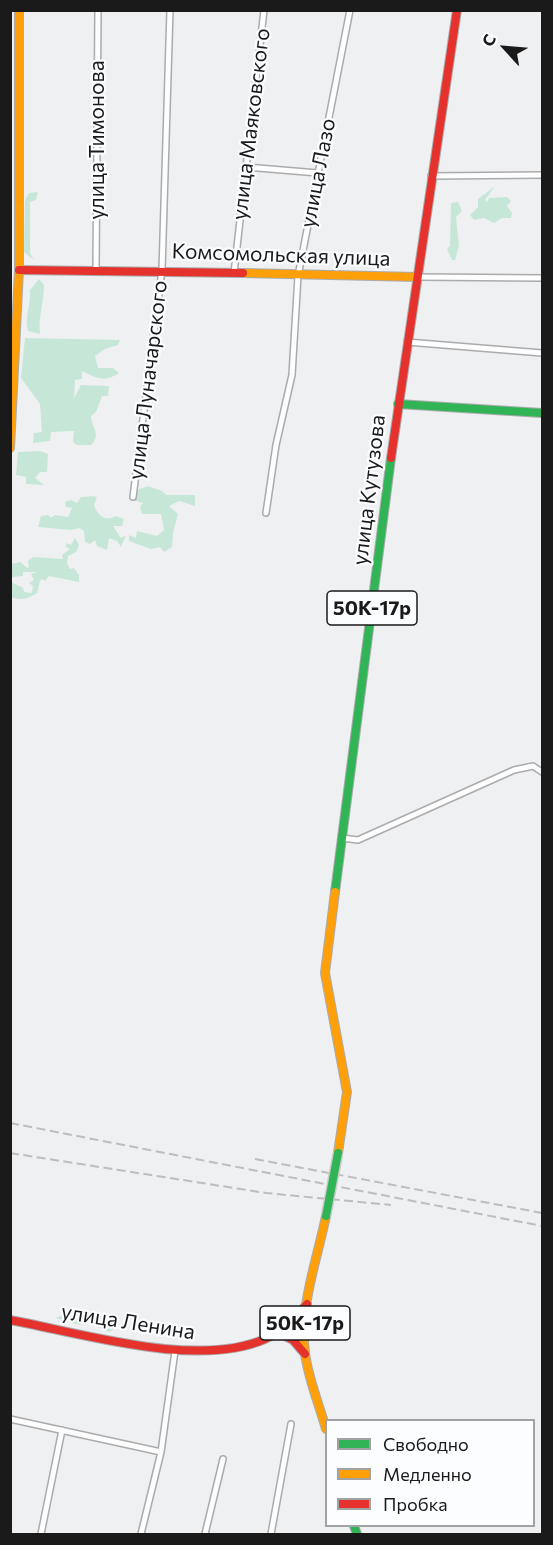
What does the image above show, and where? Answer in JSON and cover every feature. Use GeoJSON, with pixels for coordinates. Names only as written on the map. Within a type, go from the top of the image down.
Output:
{"type":"FeatureCollection","features":[{"type":"Feature","properties":{"kind":"main road"},"geometry":{"type":"LineString","coordinates":[[10,448],[19,270],[19,10]]}},
{"type":"Feature","properties":{"kind":"main road","name":"улица Кутузова"},"geometry":{"type":"LineString","coordinates":[[307,1304],[346,1110],[346,1081],[331,1016],[325,973],[398,404],[457,10]]}},
{"type":"Feature","properties":{"kind":"main road","name":"Комсомольская улица"},"geometry":{"type":"LineString","coordinates":[[19,270],[162,270],[298,276],[417,277]]}},
{"type":"Feature","properties":{"kind":"main road"},"geometry":{"type":"LineString","coordinates":[[398,404],[543,413]]}},
{"type":"Feature","properties":{"kind":"main road","name":"50К-17р"},"geometry":{"type":"LineString","coordinates":[[307,1304],[302,1332],[305,1354],[325,1422]]}},
{"type":"Feature","properties":{"kind":"main road","name":"улица Ленина"},"geometry":{"type":"LineString","coordinates":[[287,1333],[307,1304]]}},
{"type":"Feature","properties":{"kind":"main road","name":"улица Ленина"},"geometry":{"type":"LineString","coordinates":[[10,1320],[175,1351],[207,1352],[234,1349],[274,1335],[302,1332]]}},
{"type":"Feature","properties":{"kind":"main road"},"geometry":{"type":"LineString","coordinates":[[287,1333],[305,1354]]}},
{"type":"Feature","properties":{"kind":"street","name":"улица Тимонова"},"geometry":{"type":"LineString","coordinates":[[96,269],[98,10]]}},
{"type":"Feature","properties":{"kind":"street","name":"улица Луначарского"},"geometry":{"type":"LineString","coordinates":[[133,497],[162,270],[170,10]]}},
{"type":"Feature","properties":{"kind":"street","name":"улица Маяковского"},"geometry":{"type":"LineString","coordinates":[[234,273],[264,10]]}},
{"type":"Feature","properties":{"kind":"street","name":"улица Лазо"},"geometry":{"type":"LineString","coordinates":[[267,513],[276,445],[292,375],[298,276],[350,10]]}},
{"type":"Feature","properties":{"kind":"street"},"geometry":{"type":"LineString","coordinates":[[246,167],[318,173]]}},
{"type":"Feature","properties":{"kind":"street"},"geometry":{"type":"LineString","coordinates":[[431,176],[543,175]]}},
{"type":"Feature","properties":{"kind":"street","name":"Комсомольская улица"},"geometry":{"type":"LineString","coordinates":[[417,277],[543,278]]}},
{"type":"Feature","properties":{"kind":"street"},"geometry":{"type":"LineString","coordinates":[[407,342],[543,353]]}},
{"type":"Feature","properties":{"kind":"street"},"geometry":{"type":"LineString","coordinates":[[342,838],[358,840],[514,770],[533,766],[543,772]]}},
{"type":"Feature","properties":{"kind":"street"},"geometry":{"type":"LineString","coordinates":[[141,1534],[161,1452],[175,1351]]}},
{"type":"Feature","properties":{"kind":"street"},"geometry":{"type":"LineString","coordinates":[[10,1419],[161,1452]]}},
{"type":"Feature","properties":{"kind":"street"},"geometry":{"type":"LineString","coordinates":[[271,1534],[291,1424]]}},
{"type":"Feature","properties":{"kind":"street"},"geometry":{"type":"LineString","coordinates":[[41,1534],[63,1430]]}},
{"type":"Feature","properties":{"kind":"street"},"geometry":{"type":"LineString","coordinates":[[206,1534],[223,1459]]}},
{"type":"Feature","properties":{"kind":"green space"},"geometry":{"type":"Polygon","coordinates":[[[495,186],[485,200],[487,202],[489,198],[507,197],[511,201],[507,206],[512,213],[511,218],[502,218],[494,223],[484,218],[474,220],[470,215],[478,207],[478,199],[495,186]]]}},
{"type":"Feature","properties":{"kind":"green space"},"geometry":{"type":"Polygon","coordinates":[[[38,192],[36,200],[30,202],[30,253],[34,260],[24,252],[25,200],[29,193],[38,192]]]}},
{"type":"Feature","properties":{"kind":"green space"},"geometry":{"type":"Polygon","coordinates":[[[458,202],[462,211],[456,217],[459,246],[455,260],[452,260],[447,249],[450,246],[451,203],[458,202]]]}},
{"type":"Feature","properties":{"kind":"green space"},"geometry":{"type":"Polygon","coordinates":[[[39,279],[44,285],[40,334],[28,331],[27,321],[30,290],[39,279]]]}},
{"type":"Feature","properties":{"kind":"green space"},"geometry":{"type":"Polygon","coordinates":[[[25,338],[120,340],[118,345],[105,349],[95,356],[98,368],[113,368],[119,373],[105,379],[82,371],[82,379],[75,380],[74,398],[81,385],[109,386],[108,396],[102,396],[96,412],[91,416],[96,438],[91,445],[77,445],[73,442],[74,431],[51,432],[50,441],[33,443],[34,433],[42,432],[40,404],[21,378],[25,338]]]}},
{"type":"Feature","properties":{"kind":"green space"},"geometry":{"type":"Polygon","coordinates":[[[40,451],[48,454],[47,472],[40,472],[35,478],[44,485],[26,484],[26,477],[16,475],[18,452],[40,451]]]}},
{"type":"Feature","properties":{"kind":"green space"},"geometry":{"type":"Polygon","coordinates":[[[148,486],[166,495],[195,495],[195,506],[179,501],[169,506],[178,514],[172,547],[164,552],[160,547],[151,549],[129,541],[129,535],[136,538],[137,531],[157,536],[164,530],[161,514],[142,514],[140,507],[143,503],[133,500],[137,490],[148,486]]]}},
{"type":"Feature","properties":{"kind":"green space"},"geometry":{"type":"Polygon","coordinates":[[[81,497],[97,497],[94,505],[102,517],[116,516],[124,519],[122,526],[113,526],[121,538],[126,535],[121,547],[117,541],[109,538],[107,550],[97,546],[95,540],[90,544],[85,542],[84,531],[79,528],[71,530],[38,527],[41,516],[68,517],[72,508],[66,507],[65,502],[71,500],[77,503],[81,497]]]}},
{"type":"Feature","properties":{"kind":"green space"},"geometry":{"type":"Polygon","coordinates":[[[75,538],[79,545],[76,552],[68,556],[67,563],[70,569],[74,568],[79,575],[79,582],[49,576],[45,581],[42,579],[40,581],[37,593],[34,595],[21,599],[11,597],[11,582],[23,588],[24,592],[32,593],[33,586],[29,583],[34,580],[31,574],[37,572],[23,572],[23,576],[12,577],[12,564],[20,562],[27,568],[29,567],[28,561],[33,557],[63,559],[62,555],[70,549],[66,547],[66,543],[71,545],[75,538]]]}},
{"type":"Feature","properties":{"kind":"green space"},"geometry":{"type":"Polygon","coordinates":[[[81,1312],[94,1316],[94,1313],[102,1317],[112,1317],[118,1327],[109,1332],[86,1321],[80,1325],[56,1318],[62,1315],[73,1317],[73,1314],[81,1312]]]}},
{"type":"Feature","properties":{"kind":"railway"},"geometry":{"type":"LineString","coordinates":[[10,1123],[542,1226]]}},
{"type":"Feature","properties":{"kind":"railway"},"geometry":{"type":"LineString","coordinates":[[10,1153],[266,1193],[391,1205]]}},
{"type":"Feature","properties":{"kind":"railway"},"geometry":{"type":"LineString","coordinates":[[255,1159],[542,1213]]}},
{"type":"Feature","properties":{"kind":"traffic: fast"},"geometry":{"type":"LineString","coordinates":[[398,404],[542,413]]}},
{"type":"Feature","properties":{"kind":"traffic: fast"},"geometry":{"type":"LineString","coordinates":[[335,892],[391,458]]}},
{"type":"Feature","properties":{"kind":"traffic: fast"},"geometry":{"type":"LineString","coordinates":[[326,1216],[338,1153]]}},
{"type":"Feature","properties":{"kind":"traffic: fast"},"geometry":{"type":"LineString","coordinates":[[287,1337],[299,1328],[304,1314]]}},
{"type":"Feature","properties":{"kind":"traffic: fast"},"geometry":{"type":"LineString","coordinates":[[354,1527],[357,1534]]}},
{"type":"Feature","properties":{"kind":"traffic: slow"},"geometry":{"type":"LineString","coordinates":[[10,448],[19,270],[19,10]]}},
{"type":"Feature","properties":{"kind":"traffic: slow"},"geometry":{"type":"LineString","coordinates":[[243,273],[417,277]]}},
{"type":"Feature","properties":{"kind":"traffic: slow"},"geometry":{"type":"LineString","coordinates":[[335,892],[325,973],[347,1092],[338,1153]]}},
{"type":"Feature","properties":{"kind":"traffic: slow"},"geometry":{"type":"LineString","coordinates":[[325,1426],[305,1353],[304,1319],[326,1216]]}},
{"type":"Feature","properties":{"kind":"traffic: jam"},"geometry":{"type":"LineString","coordinates":[[391,458],[457,10]]}},
{"type":"Feature","properties":{"kind":"traffic: jam"},"geometry":{"type":"LineString","coordinates":[[19,270],[243,273]]}},
{"type":"Feature","properties":{"kind":"traffic: jam"},"geometry":{"type":"LineString","coordinates":[[10,1320],[139,1346],[206,1351],[237,1347],[265,1339],[283,1329],[307,1304]]}},
{"type":"Feature","properties":{"kind":"traffic: jam"},"geometry":{"type":"LineString","coordinates":[[285,1336],[293,1340],[305,1354]]}}]}
